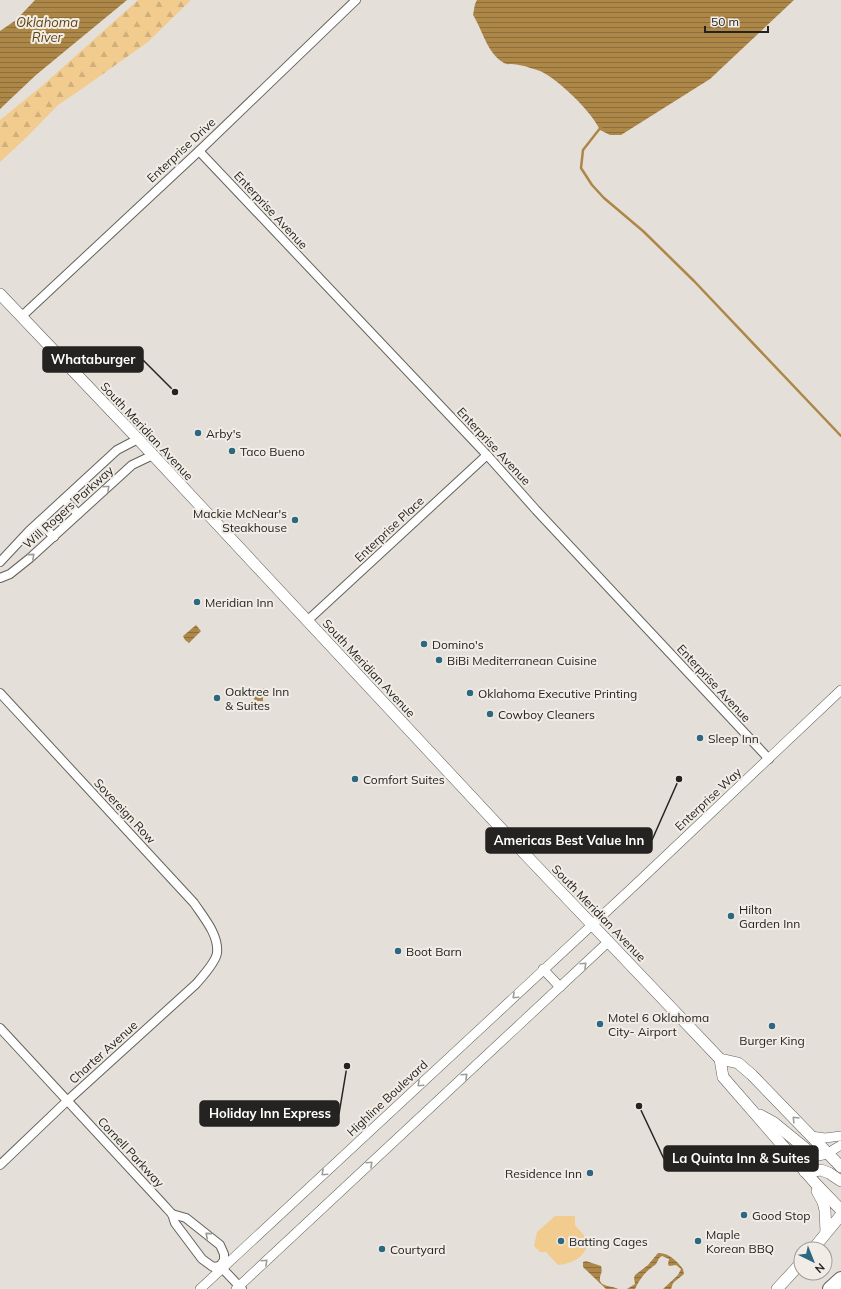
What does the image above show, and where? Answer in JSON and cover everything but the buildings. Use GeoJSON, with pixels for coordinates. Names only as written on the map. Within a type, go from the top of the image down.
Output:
{"type":"FeatureCollection","features":[{"type":"Feature","properties":{"kind":"highway"},"geometry":{"type":"LineString","coordinates":[[830,1289],[841,1279]]}},
{"type":"Feature","properties":{"kind":"main road","name":"South Meridian Avenue"},"geometry":{"type":"LineString","coordinates":[[0,294],[138,439],[591,924],[720,1059]]}},
{"type":"Feature","properties":{"kind":"main road"},"geometry":{"type":"LineString","coordinates":[[841,1167],[738,1063],[720,1059],[723,1077],[805,1172],[841,1210]]}},
{"type":"Feature","properties":{"kind":"main road"},"geometry":{"type":"LineString","coordinates":[[753,1111],[773,1122],[810,1153],[819,1155],[828,1153]]}},
{"type":"Feature","properties":{"kind":"main road"},"geometry":{"type":"LineString","coordinates":[[805,1172],[821,1170],[829,1173],[841,1181]]}},
{"type":"Feature","properties":{"kind":"main road"},"geometry":{"type":"LineString","coordinates":[[816,1184],[825,1210],[826,1232]]}},
{"type":"Feature","properties":{"kind":"main road"},"geometry":{"type":"LineString","coordinates":[[819,1241],[841,1215]]}},
{"type":"Feature","properties":{"kind":"main road"},"geometry":{"type":"LineString","coordinates":[[777,1289],[793,1272]]}},
{"type":"Feature","properties":{"kind":"street","name":"Enterprise Drive"},"geometry":{"type":"LineString","coordinates":[[21,317],[356,0]]}},
{"type":"Feature","properties":{"kind":"street","name":"Enterprise Avenue"},"geometry":{"type":"LineString","coordinates":[[198,151],[487,455],[536,510],[769,759]]}},
{"type":"Feature","properties":{"kind":"street","name":"Will Rogers Parkway"},"geometry":{"type":"LineString","coordinates":[[0,562],[39,522],[117,450],[138,439]]}},
{"type":"Feature","properties":{"kind":"street","name":"Will Rogers Parkway"},"geometry":{"type":"LineString","coordinates":[[0,578],[10,574],[54,537],[132,465],[153,455]]}},
{"type":"Feature","properties":{"kind":"street","name":"Enterprise Place"},"geometry":{"type":"LineString","coordinates":[[307,621],[487,455]]}},
{"type":"Feature","properties":{"kind":"street"},"geometry":{"type":"LineString","coordinates":[[64,499],[78,514]]}},
{"type":"Feature","properties":{"kind":"street"},"geometry":{"type":"LineString","coordinates":[[39,522],[54,537]]}},
{"type":"Feature","properties":{"kind":"street","name":"Enterprise Way"},"geometry":{"type":"LineString","coordinates":[[591,924],[841,690]]}},
{"type":"Feature","properties":{"kind":"street","name":"Sovereign Row"},"geometry":{"type":"LineString","coordinates":[[0,693],[194,904],[208,924],[216,939],[217,954]]}},
{"type":"Feature","properties":{"kind":"street","name":"Highline Boulevard"},"geometry":{"type":"LineString","coordinates":[[200,1289],[221,1267],[591,924]]}},
{"type":"Feature","properties":{"kind":"street"},"geometry":{"type":"LineString","coordinates":[[239,1288],[608,942]]}},
{"type":"Feature","properties":{"kind":"street","name":"Charter Avenue"},"geometry":{"type":"LineString","coordinates":[[0,1165],[67,1101],[196,984],[206,973],[217,954]]}},
{"type":"Feature","properties":{"kind":"street"},"geometry":{"type":"LineString","coordinates":[[543,969],[560,987]]}},
{"type":"Feature","properties":{"kind":"street","name":"Cornell Parkway"},"geometry":{"type":"LineString","coordinates":[[0,1028],[172,1214],[175,1223],[202,1259],[213,1267],[221,1267],[239,1288]]}},
{"type":"Feature","properties":{"kind":"street"},"geometry":{"type":"LineString","coordinates":[[811,1136],[825,1138],[841,1136]]}},
{"type":"Feature","properties":{"kind":"street"},"geometry":{"type":"LineString","coordinates":[[828,1153],[841,1145]]}},
{"type":"Feature","properties":{"kind":"street"},"geometry":{"type":"LineString","coordinates":[[172,1214],[186,1218],[220,1245],[224,1254],[224,1260],[221,1267]]}},
{"type":"Feature","properties":{"kind":"green space"},"geometry":{"type":"Polygon","coordinates":[[[138,0],[191,0],[148,42],[58,105],[0,162],[0,120],[43,85],[138,0]]]}},
{"type":"Feature","properties":{"kind":"green space","name":"Batting Cages"},"geometry":{"type":"Polygon","coordinates":[[[555,1216],[575,1216],[575,1225],[587,1239],[585,1250],[579,1258],[569,1263],[558,1265],[546,1252],[539,1252],[539,1250],[534,1246],[537,1232],[555,1216]]]}},
{"type":"Feature","properties":{"kind":"water","name":"Oklahoma River"},"geometry":{"type":"Polygon","coordinates":[[[35,0],[127,0],[36,75],[0,109],[0,31],[16,20],[35,0]]]}},
{"type":"Feature","properties":{"kind":"water"},"geometry":{"type":"Polygon","coordinates":[[[477,0],[794,0],[710,79],[621,135],[610,135],[600,130],[590,114],[565,88],[556,81],[540,71],[524,66],[506,64],[493,54],[473,15],[477,0]]]}},
{"type":"Feature","properties":{"kind":"water"},"geometry":{"type":"Polygon","coordinates":[[[196,625],[201,631],[189,643],[183,636],[196,625]]]}},
{"type":"Feature","properties":{"kind":"water"},"geometry":{"type":"Polygon","coordinates":[[[264,688],[268,693],[263,697],[263,701],[256,701],[254,699],[255,693],[259,693],[264,688]]]}},
{"type":"Feature","properties":{"kind":"water"},"geometry":{"type":"Polygon","coordinates":[[[658,1253],[665,1254],[672,1258],[683,1269],[684,1274],[673,1283],[671,1289],[663,1289],[678,1275],[681,1269],[676,1265],[669,1266],[669,1259],[662,1256],[644,1275],[635,1289],[627,1289],[635,1284],[635,1275],[648,1265],[658,1253]]]}},
{"type":"Feature","properties":{"kind":"water"},"geometry":{"type":"Polygon","coordinates":[[[586,1261],[601,1266],[602,1270],[600,1282],[602,1284],[618,1289],[606,1289],[583,1267],[583,1262],[586,1261]]]}},
{"type":"Feature","properties":{"kind":"waterway"},"geometry":{"type":"LineString","coordinates":[[601,127],[583,150],[581,168],[592,185],[604,198],[643,231],[694,281],[841,436]]}},
{"type":"Feature","properties":{"kind":"place","name":"Whataburger"},"geometry":{"type":"Point","coordinates":[175,392]}},
{"type":"Feature","properties":{"kind":"place","name":"Arby's"},"geometry":{"type":"Point","coordinates":[198,433]}},
{"type":"Feature","properties":{"kind":"place","name":"Taco Bueno"},"geometry":{"type":"Point","coordinates":[232,451]}},
{"type":"Feature","properties":{"kind":"place","name":"Mackie McNear's Steakhouse"},"geometry":{"type":"Point","coordinates":[295,520]}},
{"type":"Feature","properties":{"kind":"place","name":"Meridian Inn"},"geometry":{"type":"Point","coordinates":[197,602]}},
{"type":"Feature","properties":{"kind":"place","name":"Domino's"},"geometry":{"type":"Point","coordinates":[424,644]}},
{"type":"Feature","properties":{"kind":"place","name":"BiBi Mediterranean Cuisine"},"geometry":{"type":"Point","coordinates":[439,660]}},
{"type":"Feature","properties":{"kind":"place","name":"Oklahoma Executive Printing"},"geometry":{"type":"Point","coordinates":[470,693]}},
{"type":"Feature","properties":{"kind":"place","name":"Oaktree Inn & Suites"},"geometry":{"type":"Point","coordinates":[217,698]}},
{"type":"Feature","properties":{"kind":"place","name":"Cowboy Cleaners"},"geometry":{"type":"Point","coordinates":[490,714]}},
{"type":"Feature","properties":{"kind":"place","name":"Sleep Inn"},"geometry":{"type":"Point","coordinates":[700,738]}},
{"type":"Feature","properties":{"kind":"place","name":"Comfort Suites"},"geometry":{"type":"Point","coordinates":[355,779]}},
{"type":"Feature","properties":{"kind":"place","name":"Americas Best Value Inn"},"geometry":{"type":"Point","coordinates":[679,779]}},
{"type":"Feature","properties":{"kind":"place","name":"Hilton Garden Inn"},"geometry":{"type":"Point","coordinates":[731,916]}},
{"type":"Feature","properties":{"kind":"place","name":"Boot Barn"},"geometry":{"type":"Point","coordinates":[398,951]}},
{"type":"Feature","properties":{"kind":"place","name":"Motel 6 Oklahoma City- Airport"},"geometry":{"type":"Point","coordinates":[600,1024]}},
{"type":"Feature","properties":{"kind":"place","name":"Burger King"},"geometry":{"type":"Point","coordinates":[772,1026]}},
{"type":"Feature","properties":{"kind":"place","name":"Holiday Inn Express"},"geometry":{"type":"Point","coordinates":[347,1066]}},
{"type":"Feature","properties":{"kind":"place","name":"La Quinta Inn & Suites"},"geometry":{"type":"Point","coordinates":[639,1106]}},
{"type":"Feature","properties":{"kind":"place","name":"Residence Inn"},"geometry":{"type":"Point","coordinates":[590,1173]}},
{"type":"Feature","properties":{"kind":"place","name":"Good Stop"},"geometry":{"type":"Point","coordinates":[744,1215]}},
{"type":"Feature","properties":{"kind":"place","name":"Batting Cages"},"geometry":{"type":"Point","coordinates":[561,1241]}},
{"type":"Feature","properties":{"kind":"place","name":"Maple Korean BBQ"},"geometry":{"type":"Point","coordinates":[698,1241]}},
{"type":"Feature","properties":{"kind":"place","name":"Courtyard"},"geometry":{"type":"Point","coordinates":[382,1249]}}]}
